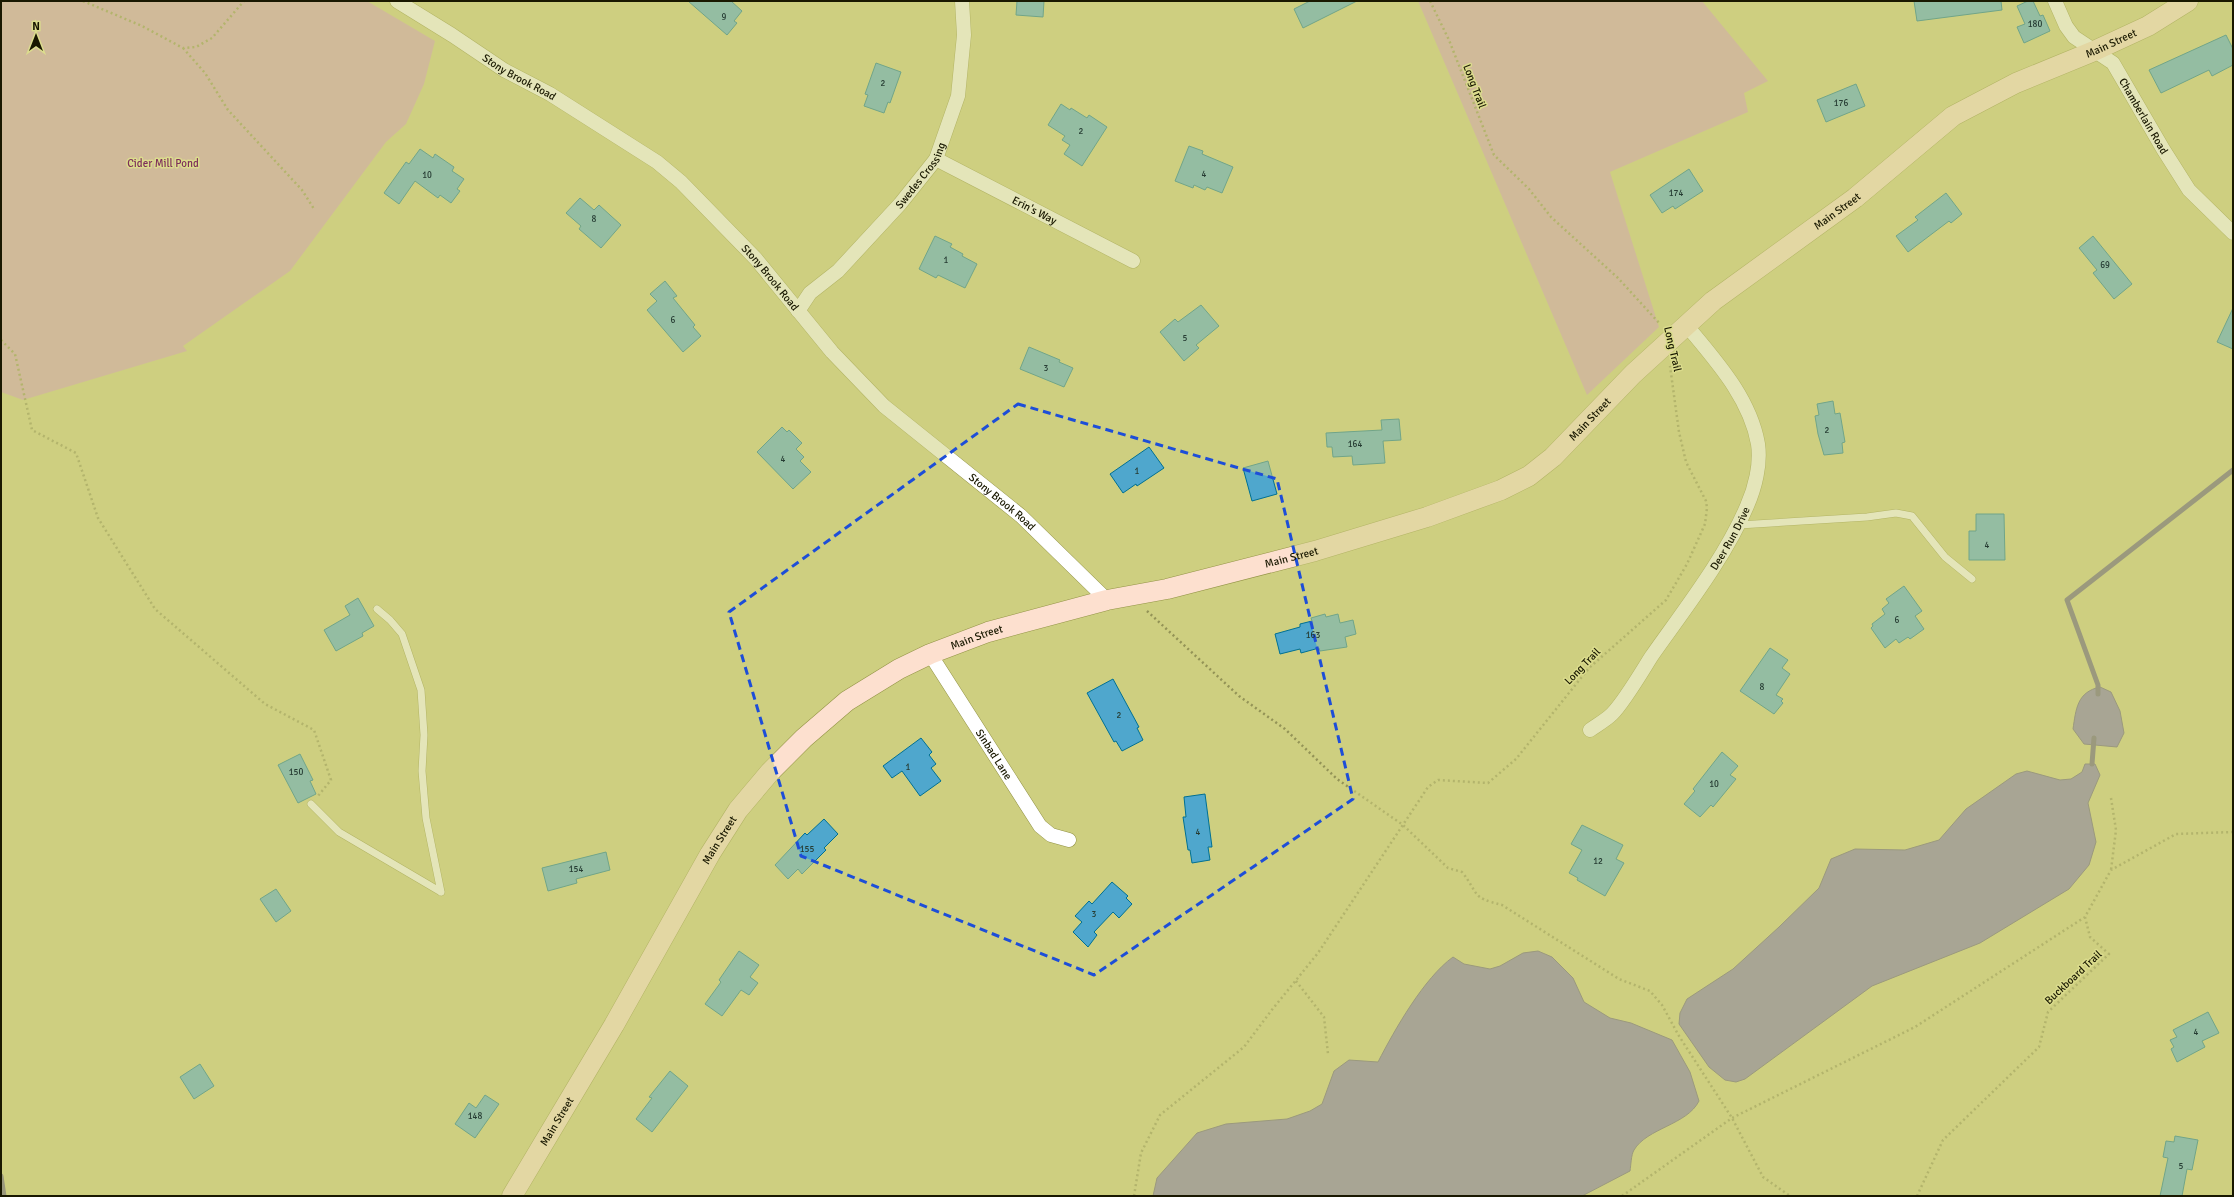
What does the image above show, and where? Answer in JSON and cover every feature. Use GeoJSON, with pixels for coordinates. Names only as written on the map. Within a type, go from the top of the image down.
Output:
{"type":"FeatureCollection","features":[{"type":"Feature","properties":{"kind":"main road","name":"Main Street"},"geometry":{"type":"LineString","coordinates":[[512,1196],[614,1025],[710,854],[738,810],[770,772],[804,738],[847,701],[899,669],[930,654],[988,632],[1107,600],[1167,589],[1315,551],[1427,517],[1501,490],[1529,476],[1553,457],[1663,345],[1687,326],[1714,301],[1856,198],[1953,116],[2016,83],[2094,51],[2148,26],[2188,1]]}},
{"type":"Feature","properties":{"kind":"street","name":"Stony Brook Road"},"geometry":{"type":"LineString","coordinates":[[397,1],[452,35],[504,70],[550,94],[658,162],[681,182],[756,260],[832,352],[884,406],[1021,516],[1107,600]]}},
{"type":"Feature","properties":{"kind":"street","name":"Swedes Crossing"},"geometry":{"type":"LineString","coordinates":[[798,311],[810,293],[838,271],[900,204],[936,159],[958,96],[964,35],[962,1]]}},
{"type":"Feature","properties":{"kind":"street","name":"Chamberlain Road"},"geometry":{"type":"LineString","coordinates":[[2055,1],[2066,26],[2074,37],[2113,63],[2162,149],[2189,190],[2233,233]]}},
{"type":"Feature","properties":{"kind":"street","name":"Erin's Way"},"geometry":{"type":"LineString","coordinates":[[936,159],[1133,262]]}},
{"type":"Feature","properties":{"kind":"street","name":"Deer Run Drive"},"geometry":{"type":"LineString","coordinates":[[1590,730],[1612,714],[1700,586],[1739,525],[1748,505],[1759,464],[1758,445],[1753,426],[1727,375],[1687,326]]}},
{"type":"Feature","properties":{"kind":"street","name":"Sinbad Lane"},"geometry":{"type":"LineString","coordinates":[[930,654],[1040,826],[1051,836],[1070,840]]}},
{"type":"Feature","properties":{"kind":"lane"},"geometry":{"type":"LineString","coordinates":[[1739,525],[1867,517],[1896,513],[1912,516],[1945,557],[1972,579]]}},
{"type":"Feature","properties":{"kind":"lane"},"geometry":{"type":"LineString","coordinates":[[311,804],[339,832],[441,892],[426,818],[422,771],[424,735],[421,690],[402,634],[390,620],[377,610]]}},
{"type":"Feature","properties":{"kind":"path"},"geometry":{"type":"LineString","coordinates":[[83,1],[142,26],[183,48],[205,73],[228,110],[302,190],[314,209]]}},
{"type":"Feature","properties":{"kind":"path"},"geometry":{"type":"LineString","coordinates":[[183,48],[196,47],[212,38],[244,1]]}},
{"type":"Feature","properties":{"kind":"path","name":"Long Trail"},"geometry":{"type":"LineString","coordinates":[[1133,1195],[1141,1153],[1160,1115],[1244,1047],[1318,953],[1428,787],[1438,780],[1488,783],[1516,759],[1589,668],[1666,600],[1687,564],[1705,524],[1708,508],[1686,462],[1679,432],[1670,367],[1663,345],[1660,324],[1618,278],[1556,222],[1529,189],[1494,155],[1449,40],[1430,1]]}},
{"type":"Feature","properties":{"kind":"path"},"geometry":{"type":"LineString","coordinates":[[1,340],[15,354],[32,430],[76,453],[98,518],[156,610],[265,704],[314,730],[331,780],[311,804]]}},
{"type":"Feature","properties":{"kind":"path"},"geometry":{"type":"LineString","coordinates":[[1133,596],[1148,613],[1240,696],[1285,729],[1337,779],[1403,825],[1448,868],[1462,872],[1477,897],[1502,905],[1619,979],[1650,991],[1662,1005],[1679,1036],[1732,1118],[1763,1177],[1790,1196]]}},
{"type":"Feature","properties":{"kind":"path"},"geometry":{"type":"LineString","coordinates":[[1622,1196],[1732,1118],[1915,1027],[2085,917],[2111,870],[2116,830],[2111,798]]}},
{"type":"Feature","properties":{"kind":"path"},"geometry":{"type":"LineString","coordinates":[[2111,870],[2176,834],[2233,832]]}},
{"type":"Feature","properties":{"kind":"path","name":"Buckboard Trail"},"geometry":{"type":"LineString","coordinates":[[1917,1196],[1943,1140],[2039,1048],[2048,1012],[2109,954],[2090,937],[2085,917]]}},
{"type":"Feature","properties":{"kind":"path"},"geometry":{"type":"LineString","coordinates":[[1296,981],[1324,1017],[1328,1054]]}},
{"type":"Feature","properties":{"kind":"highlighted area"},"geometry":{"type":"Polygon","coordinates":[[[1018,404],[1277,479],[1353,799],[1094,975],[801,856],[729,612],[1018,404]]]}},
{"type":"Feature","properties":{"kind":"green space","name":"Cider Mill Pond"},"geometry":{"type":"Polygon","coordinates":[[[1,1],[367,1],[435,41],[424,84],[406,124],[386,142],[290,271],[183,346],[187,351],[23,400],[1,392],[1,1]]]}},
{"type":"Feature","properties":{"kind":"green space"},"geometry":{"type":"Polygon","coordinates":[[[1418,1],[1702,1],[1768,81],[1744,93],[1748,112],[1610,172],[1659,327],[1587,395],[1418,1]]]}},
{"type":"Feature","properties":{"kind":"shaded area"},"geometry":{"type":"Polygon","coordinates":[[[2100,687],[2111,692],[2120,711],[2124,733],[2117,747],[2084,744],[2073,729],[2075,715],[2082,697],[2092,689],[2100,687]]]}},
{"type":"Feature","properties":{"kind":"shaded area"},"geometry":{"type":"Polygon","coordinates":[[[2085,764],[2095,764],[2100,775],[2088,803],[2096,842],[2089,865],[2069,889],[1980,943],[1872,986],[1745,1079],[1736,1082],[1725,1080],[1709,1067],[1679,1024],[1680,1013],[1687,999],[1733,969],[1779,927],[1819,888],[1831,859],[1855,849],[1905,850],[1939,840],[1966,809],[2016,774],[2027,771],[2060,780],[2071,779],[2082,772],[2085,764]]]}},
{"type":"Feature","properties":{"kind":"shaded area"},"geometry":{"type":"Polygon","coordinates":[[[1538,951],[1552,957],[1573,978],[1584,1002],[1610,1018],[1631,1023],[1672,1040],[1690,1072],[1699,1101],[1686,1116],[1648,1136],[1640,1143],[1633,1152],[1630,1171],[1582,1196],[1153,1196],[1157,1178],[1197,1133],[1226,1124],[1287,1119],[1310,1111],[1322,1104],[1334,1071],[1349,1060],[1378,1062],[1411,1005],[1421,991],[1442,966],[1453,957],[1464,964],[1490,969],[1500,966],[1523,953],[1538,951]]]}},
{"type":"Feature","properties":{"kind":"building"},"geometry":{"type":"Polygon","coordinates":[[[688,1],[731,1],[742,11],[734,21],[737,23],[727,35],[688,1]]]}},
{"type":"Feature","properties":{"kind":"building"},"geometry":{"type":"Polygon","coordinates":[[[1017,1],[1044,1],[1043,17],[1016,15],[1017,1]]]}},
{"type":"Feature","properties":{"kind":"building"},"geometry":{"type":"Polygon","coordinates":[[[1310,1],[1357,1],[1303,28],[1294,9],[1310,1]]]}},
{"type":"Feature","properties":{"kind":"building"},"geometry":{"type":"Polygon","coordinates":[[[1914,1],[2001,1],[2002,10],[1917,21],[1914,1]]]}},
{"type":"Feature","properties":{"kind":"building"},"geometry":{"type":"Polygon","coordinates":[[[2028,1],[2033,1],[2040,16],[2043,15],[2050,31],[2024,43],[2017,27],[2025,24],[2017,6],[2028,1]]]}},
{"type":"Feature","properties":{"kind":"building"},"geometry":{"type":"Polygon","coordinates":[[[2226,35],[2233,49],[2233,65],[2212,76],[2209,70],[2161,93],[2149,70],[2226,35]]]}},
{"type":"Feature","properties":{"kind":"building"},"geometry":{"type":"Polygon","coordinates":[[[876,63],[901,72],[890,103],[888,102],[884,113],[864,106],[868,95],[865,94],[876,63]]]}},
{"type":"Feature","properties":{"kind":"building"},"geometry":{"type":"Polygon","coordinates":[[[1856,84],[1865,106],[1826,122],[1817,100],[1856,84]]]}},
{"type":"Feature","properties":{"kind":"building"},"geometry":{"type":"Polygon","coordinates":[[[1061,104],[1070,110],[1071,108],[1087,118],[1089,115],[1107,127],[1082,166],[1064,154],[1070,145],[1062,140],[1065,136],[1048,125],[1061,104]]]}},
{"type":"Feature","properties":{"kind":"building"},"geometry":{"type":"Polygon","coordinates":[[[1189,146],[1203,151],[1202,154],[1233,167],[1222,193],[1207,187],[1205,190],[1194,185],[1193,188],[1175,181],[1189,146]]]}},
{"type":"Feature","properties":{"kind":"building"},"geometry":{"type":"Polygon","coordinates":[[[420,149],[433,158],[435,154],[454,167],[452,171],[464,179],[457,189],[460,191],[451,203],[440,195],[438,198],[415,181],[399,204],[384,193],[406,162],[409,164],[420,149]]]}},
{"type":"Feature","properties":{"kind":"building"},"geometry":{"type":"Polygon","coordinates":[[[1689,169],[1703,191],[1675,209],[1673,206],[1662,213],[1650,195],[1689,169]]]}},
{"type":"Feature","properties":{"kind":"building"},"geometry":{"type":"Polygon","coordinates":[[[1946,193],[1962,214],[1951,223],[1949,221],[1908,252],[1896,236],[1918,220],[1915,217],[1946,193]]]}},
{"type":"Feature","properties":{"kind":"building"},"geometry":{"type":"Polygon","coordinates":[[[580,198],[594,210],[599,205],[621,225],[601,248],[579,229],[581,226],[566,213],[580,198]]]}},
{"type":"Feature","properties":{"kind":"building"},"geometry":{"type":"Polygon","coordinates":[[[935,236],[952,244],[950,247],[963,254],[962,256],[977,264],[965,288],[938,275],[936,278],[919,269],[935,236]]]}},
{"type":"Feature","properties":{"kind":"building"},"geometry":{"type":"Polygon","coordinates":[[[2093,236],[2132,284],[2114,299],[2093,273],[2097,270],[2079,248],[2093,236]]]}},
{"type":"Feature","properties":{"kind":"building"},"geometry":{"type":"Polygon","coordinates":[[[665,281],[677,296],[673,298],[695,325],[693,327],[701,336],[683,352],[647,310],[657,301],[650,294],[665,281]]]}},
{"type":"Feature","properties":{"kind":"building"},"geometry":{"type":"Polygon","coordinates":[[[1201,305],[1219,326],[1196,345],[1199,348],[1184,361],[1160,332],[1175,319],[1178,322],[1201,305]]]}},
{"type":"Feature","properties":{"kind":"building"},"geometry":{"type":"Polygon","coordinates":[[[2233,308],[2233,349],[2217,342],[2233,308]]]}},
{"type":"Feature","properties":{"kind":"building"},"geometry":{"type":"Polygon","coordinates":[[[1029,347],[1060,360],[1059,362],[1073,368],[1064,387],[1020,369],[1029,347]]]}},
{"type":"Feature","properties":{"kind":"building"},"geometry":{"type":"Polygon","coordinates":[[[1833,401],[1835,414],[1840,413],[1845,442],[1842,443],[1843,453],[1824,455],[1815,416],[1819,415],[1817,404],[1833,401]]]}},
{"type":"Feature","properties":{"kind":"building"},"geometry":{"type":"Polygon","coordinates":[[[1399,419],[1401,440],[1383,441],[1385,463],[1353,465],[1352,456],[1333,457],[1332,447],[1327,447],[1326,433],[1382,430],[1381,420],[1399,419]]]}},
{"type":"Feature","properties":{"kind":"building"},"geometry":{"type":"Polygon","coordinates":[[[782,427],[787,432],[789,430],[802,443],[796,449],[804,457],[800,461],[811,472],[793,489],[757,452],[782,427]]]}},
{"type":"Feature","properties":{"kind":"building"},"geometry":{"type":"Polygon","coordinates":[[[1149,447],[1164,468],[1137,486],[1136,484],[1123,493],[1110,474],[1149,447]]]}},
{"type":"Feature","properties":{"kind":"building"},"geometry":{"type":"Polygon","coordinates":[[[1268,461],[1277,494],[1252,501],[1243,468],[1268,461]]]}},
{"type":"Feature","properties":{"kind":"building"},"geometry":{"type":"Polygon","coordinates":[[[1976,514],[2004,514],[2005,560],[1969,560],[1969,531],[1976,531],[1976,514]]]}},
{"type":"Feature","properties":{"kind":"building"},"geometry":{"type":"Polygon","coordinates":[[[1904,586],[1922,611],[1915,616],[1924,629],[1910,639],[1908,637],[1899,643],[1896,639],[1885,648],[1871,628],[1873,626],[1872,624],[1885,614],[1882,609],[1889,603],[1886,599],[1904,586]]]}},
{"type":"Feature","properties":{"kind":"building"},"geometry":{"type":"Polygon","coordinates":[[[358,598],[374,626],[362,633],[363,636],[336,651],[324,630],[350,615],[345,606],[358,598]]]}},
{"type":"Feature","properties":{"kind":"building"},"geometry":{"type":"Polygon","coordinates":[[[1325,614],[1326,617],[1338,614],[1340,623],[1353,620],[1356,634],[1345,637],[1347,647],[1320,651],[1319,648],[1301,653],[1300,649],[1280,654],[1275,634],[1300,627],[1300,624],[1312,621],[1311,618],[1325,614]]]}},
{"type":"Feature","properties":{"kind":"building"},"geometry":{"type":"Polygon","coordinates":[[[1770,648],[1788,660],[1782,668],[1790,674],[1776,695],[1783,699],[1781,701],[1783,703],[1774,714],[1740,691],[1770,648]]]}},
{"type":"Feature","properties":{"kind":"building"},"geometry":{"type":"Polygon","coordinates":[[[1113,679],[1139,727],[1137,728],[1143,740],[1122,751],[1116,741],[1114,742],[1087,693],[1113,679]]]}},
{"type":"Feature","properties":{"kind":"building"},"geometry":{"type":"Polygon","coordinates":[[[921,738],[932,752],[929,755],[936,764],[931,768],[941,781],[920,796],[902,771],[892,778],[883,766],[921,738]]]}},
{"type":"Feature","properties":{"kind":"building"},"geometry":{"type":"Polygon","coordinates":[[[1722,752],[1738,766],[1730,775],[1736,779],[1713,807],[1711,805],[1700,817],[1684,804],[1695,791],[1693,789],[1722,752]]]}},
{"type":"Feature","properties":{"kind":"building"},"geometry":{"type":"Polygon","coordinates":[[[300,754],[313,780],[310,781],[316,794],[298,803],[278,765],[300,754]]]}},
{"type":"Feature","properties":{"kind":"building"},"geometry":{"type":"Polygon","coordinates":[[[1205,794],[1212,847],[1208,847],[1210,860],[1192,863],[1190,850],[1188,850],[1183,817],[1186,817],[1184,797],[1205,794]]]}},
{"type":"Feature","properties":{"kind":"building"},"geometry":{"type":"Polygon","coordinates":[[[824,819],[838,834],[824,848],[826,850],[802,874],[798,869],[788,879],[775,865],[805,833],[807,835],[824,819]]]}},
{"type":"Feature","properties":{"kind":"building"},"geometry":{"type":"Polygon","coordinates":[[[1582,825],[1623,845],[1616,859],[1624,863],[1605,896],[1577,880],[1578,878],[1569,873],[1582,850],[1571,844],[1582,825]]]}},
{"type":"Feature","properties":{"kind":"building"},"geometry":{"type":"Polygon","coordinates":[[[606,852],[610,870],[576,879],[577,883],[548,891],[542,868],[606,852]]]}},
{"type":"Feature","properties":{"kind":"building"},"geometry":{"type":"Polygon","coordinates":[[[1112,882],[1128,896],[1126,898],[1132,904],[1119,918],[1113,912],[1094,932],[1097,935],[1088,947],[1073,932],[1082,922],[1075,916],[1089,901],[1092,904],[1112,882]]]}},
{"type":"Feature","properties":{"kind":"building"},"geometry":{"type":"Polygon","coordinates":[[[276,889],[291,911],[276,922],[260,899],[276,889]]]}},
{"type":"Feature","properties":{"kind":"building"},"geometry":{"type":"Polygon","coordinates":[[[739,951],[759,965],[750,977],[758,983],[749,995],[741,990],[722,1016],[705,1004],[721,982],[719,980],[739,951]]]}},
{"type":"Feature","properties":{"kind":"building"},"geometry":{"type":"Polygon","coordinates":[[[2208,1012],[2219,1033],[2202,1041],[2205,1047],[2177,1062],[2171,1049],[2174,1047],[2170,1040],[2177,1037],[2173,1030],[2208,1012]]]}},
{"type":"Feature","properties":{"kind":"building"},"geometry":{"type":"Polygon","coordinates":[[[200,1064],[214,1086],[194,1099],[180,1077],[200,1064]]]}},
{"type":"Feature","properties":{"kind":"building"},"geometry":{"type":"Polygon","coordinates":[[[670,1071],[688,1086],[652,1132],[636,1119],[652,1098],[649,1097],[670,1071]]]}},
{"type":"Feature","properties":{"kind":"building"},"geometry":{"type":"Polygon","coordinates":[[[485,1095],[499,1104],[475,1138],[455,1124],[469,1103],[476,1108],[485,1095]]]}},
{"type":"Feature","properties":{"kind":"building"},"geometry":{"type":"Polygon","coordinates":[[[2175,1136],[2198,1140],[2192,1170],[2187,1169],[2182,1196],[2160,1196],[2168,1158],[2163,1157],[2166,1141],[2174,1142],[2175,1136]]]}},
{"type":"Feature","properties":{"kind":"waterway"},"geometry":{"type":"LineString","coordinates":[[2098,694],[2098,685],[2067,600],[2233,470]]}},
{"type":"Feature","properties":{"kind":"waterway"},"geometry":{"type":"LineString","coordinates":[[2092,764],[2094,738]]}},
{"type":"Feature","properties":{"kind":"waterway"},"geometry":{"type":"LineString","coordinates":[[1,1176],[4,1196]]}}]}
